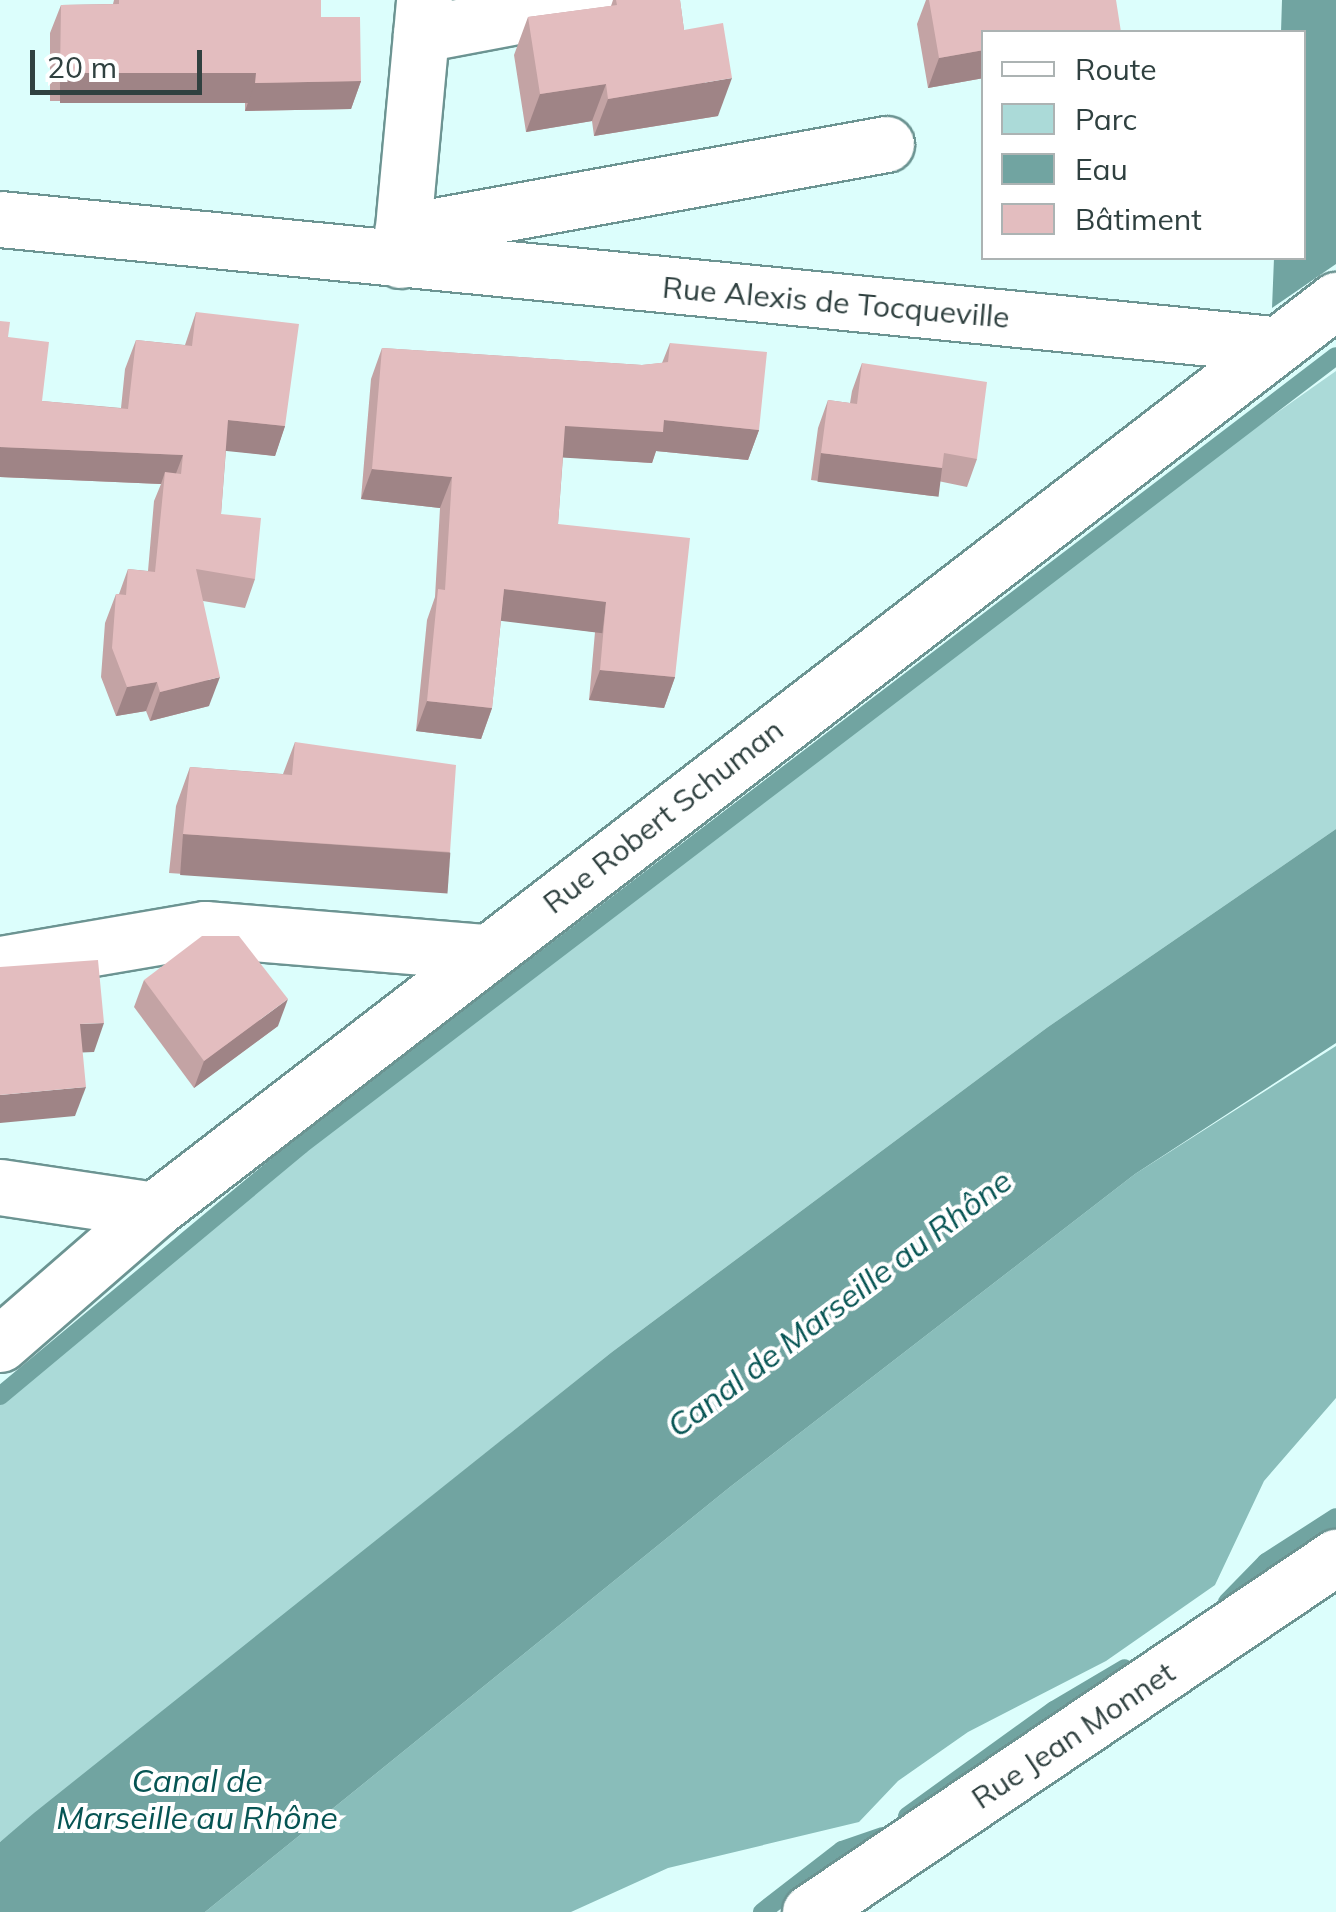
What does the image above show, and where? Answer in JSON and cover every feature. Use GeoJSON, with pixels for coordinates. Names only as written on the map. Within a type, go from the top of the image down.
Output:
{"type":"FeatureCollection","features":[{"type":"Feature","properties":{"kind":"street"},"geometry":{"type":"LineString","coordinates":[[601,0],[423,17],[401,246],[886,144]]}},
{"type":"Feature","properties":{"kind":"street","name":"Rue Alexis de Tocqueville"},"geometry":{"type":"LineString","coordinates":[[0,219],[401,246],[1272,344]]}},
{"type":"Feature","properties":{"kind":"street","name":"Rue Robert Schuman"},"geometry":{"type":"LineString","coordinates":[[0,1344],[154,1210],[1272,344],[1336,300]]}},
{"type":"Feature","properties":{"kind":"street"},"geometry":{"type":"LineString","coordinates":[[0,964],[205,928],[486,952]]}},
{"type":"Feature","properties":{"kind":"street"},"geometry":{"type":"LineString","coordinates":[[0,1187],[154,1210]]}},
{"type":"Feature","properties":{"kind":"street","name":"Rue Jean Monnet"},"geometry":{"type":"LineString","coordinates":[[810,1912],[1336,1557]]}},
{"type":"Feature","properties":{"kind":"green space"},"geometry":{"type":"Polygon","coordinates":[[[1336,371],[1336,829],[1048,1027],[612,1352],[0,1842],[0,1398],[169,1250],[1207,462],[1336,371]]]}},
{"type":"Feature","properties":{"kind":"shaded area"},"geometry":{"type":"Polygon","coordinates":[[[1336,1046],[1336,1398],[1264,1481],[1215,1585],[1106,1661],[968,1732],[898,1781],[859,1822],[668,1868],[571,1912],[205,1912],[730,1487],[1135,1174],[1336,1046]]]}},
{"type":"Feature","properties":{"kind":"water"},"geometry":{"type":"Polygon","coordinates":[[[1282,0],[1336,0],[1336,264],[1272,308],[1274,260],[1306,260],[1306,30],[1281,30],[1282,0]]]}},
{"type":"Feature","properties":{"kind":"water","name":"Canal de Marseille au Rhône"},"geometry":{"type":"Polygon","coordinates":[[[1336,829],[1336,1043],[1135,1174],[730,1487],[205,1912],[0,1912],[0,1842],[34,1813],[612,1352],[1048,1027],[1336,829]]]}},
{"type":"Feature","properties":{"kind":"building"},"geometry":{"type":"Polygon","coordinates":[[[119,0],[321,0],[321,17],[360,17],[361,81],[255,83],[256,73],[60,73],[61,5],[119,4],[119,0]]]}},
{"type":"Feature","properties":{"kind":"building"},"geometry":{"type":"Polygon","coordinates":[[[616,0],[680,0],[684,30],[723,23],[732,78],[608,99],[606,84],[540,94],[528,17],[617,5],[616,0]]]}},
{"type":"Feature","properties":{"kind":"building"},"geometry":{"type":"Polygon","coordinates":[[[929,0],[1116,0],[1121,30],[981,30],[981,51],[939,58],[929,0]]]}},
{"type":"Feature","properties":{"kind":"building"},"geometry":{"type":"Polygon","coordinates":[[[196,312],[299,324],[285,426],[228,420],[221,514],[261,518],[255,579],[196,569],[220,677],[160,692],[157,682],[127,687],[112,648],[116,594],[126,595],[128,569],[155,572],[165,472],[181,474],[183,455],[0,447],[0,321],[10,322],[8,337],[49,342],[42,401],[128,409],[136,340],[192,346],[196,312]]]}},
{"type":"Feature","properties":{"kind":"building"},"geometry":{"type":"Polygon","coordinates":[[[670,343],[767,352],[759,430],[664,420],[663,432],[565,426],[558,524],[690,538],[675,677],[600,670],[606,602],[504,589],[492,708],[427,701],[438,589],[445,590],[452,477],[372,469],[382,348],[642,365],[668,362],[670,343]]]}},
{"type":"Feature","properties":{"kind":"building"},"geometry":{"type":"Polygon","coordinates":[[[862,363],[987,382],[977,459],[944,453],[942,468],[821,453],[828,400],[857,404],[862,363]]]}},
{"type":"Feature","properties":{"kind":"building"},"geometry":{"type":"Polygon","coordinates":[[[295,742],[456,765],[450,852],[183,834],[190,767],[292,775],[295,742]]]}},
{"type":"Feature","properties":{"kind":"building"},"geometry":{"type":"Polygon","coordinates":[[[202,936],[239,936],[288,999],[204,1061],[144,980],[202,936]]]}},
{"type":"Feature","properties":{"kind":"building"},"geometry":{"type":"Polygon","coordinates":[[[98,960],[104,1023],[80,1024],[86,1087],[0,1095],[0,967],[98,960]]]}},
{"type":"Feature","properties":{"kind":"waterway"},"geometry":{"type":"LineString","coordinates":[[0,1396],[301,1145],[1336,356]]}},
{"type":"Feature","properties":{"kind":"waterway"},"geometry":{"type":"LineString","coordinates":[[1227,1602],[1266,1562],[1336,1517]]}},
{"type":"Feature","properties":{"kind":"waterway"},"geometry":{"type":"LineString","coordinates":[[907,1816],[1054,1710],[1125,1668]]}},
{"type":"Feature","properties":{"kind":"waterway"},"geometry":{"type":"LineString","coordinates":[[762,1912],[842,1850],[883,1836]]}}]}
